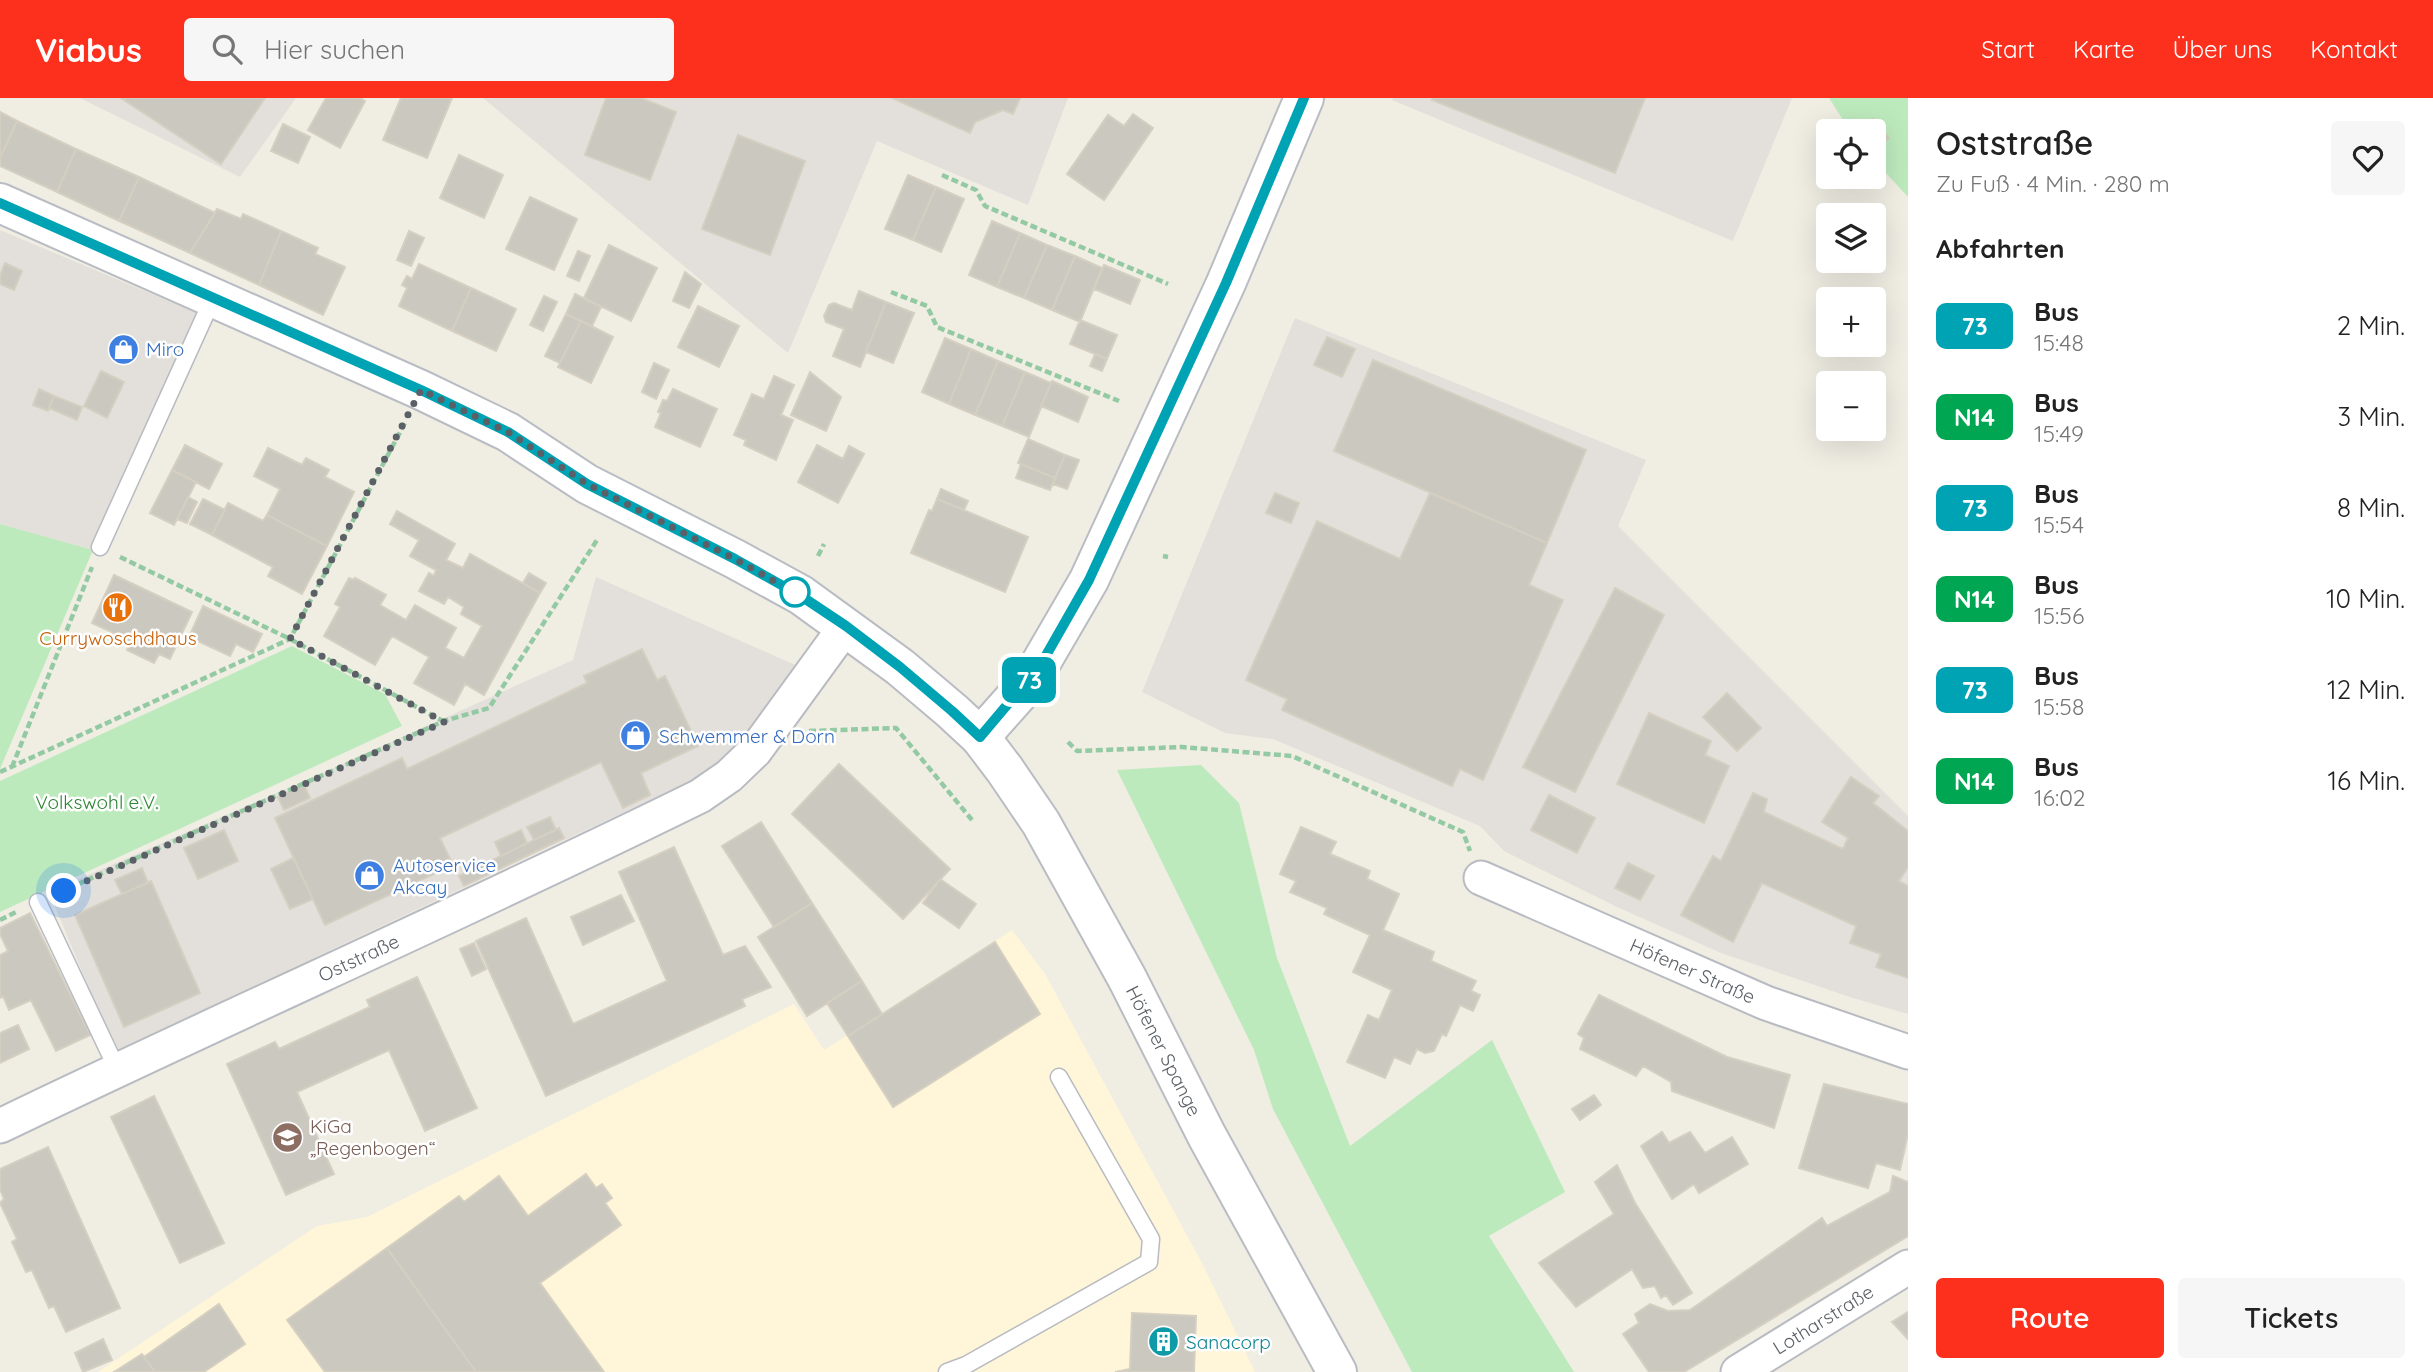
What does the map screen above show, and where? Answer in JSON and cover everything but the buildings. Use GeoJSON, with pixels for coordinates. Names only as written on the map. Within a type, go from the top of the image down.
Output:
{"type":"FeatureCollection","features":[{"type":"Feature","properties":{"kind":"main road"},"geometry":{"type":"LineString","coordinates":[[0,203],[421,390],[508,432],[598,491],[768,577],[846,626],[900,667],[980,737],[1040,666],[1089,580],[1226,283],[1304,98]]}},
{"type":"Feature","properties":{"kind":"main road","name":"Höfener Spange"},"geometry":{"type":"LineString","coordinates":[[980,737],[1014,781],[1041,823],[1127,978],[1207,1136],[1336,1372]]}},
{"type":"Feature","properties":{"kind":"street","name":"Oststraße"},"geometry":{"type":"LineString","coordinates":[[0,1126],[117,1069],[461,911],[700,796],[729,776],[755,751],[846,626]]}},
{"type":"Feature","properties":{"kind":"street","name":"Höfener Straße"},"geometry":{"type":"LineString","coordinates":[[1481,878],[1766,1003],[1908,1052]]}},
{"type":"Feature","properties":{"kind":"street","name":"Lotharstraße"},"geometry":{"type":"LineString","coordinates":[[1738,1372],[1908,1267]]}},
{"type":"Feature","properties":{"kind":"lane"},"geometry":{"type":"LineString","coordinates":[[100,547],[213,298]]}},
{"type":"Feature","properties":{"kind":"lane"},"geometry":{"type":"LineString","coordinates":[[38,902],[117,1069]]}},
{"type":"Feature","properties":{"kind":"lane"},"geometry":{"type":"LineString","coordinates":[[947,1372],[966,1365],[1149,1262],[1151,1239],[1059,1077]]}},
{"type":"Feature","properties":{"kind":"path"},"geometry":{"type":"LineString","coordinates":[[942,176],[976,190],[985,206],[1168,284]]}},
{"type":"Feature","properties":{"kind":"path"},"geometry":{"type":"LineString","coordinates":[[891,292],[927,306],[937,327],[1119,401]]}},
{"type":"Feature","properties":{"kind":"path"},"geometry":{"type":"LineString","coordinates":[[0,772],[290,639],[421,390]]}},
{"type":"Feature","properties":{"kind":"path"},"geometry":{"type":"LineString","coordinates":[[0,920],[444,722],[489,708],[597,540]]}},
{"type":"Feature","properties":{"kind":"path"},"geometry":{"type":"LineString","coordinates":[[818,556],[824,544]]}},
{"type":"Feature","properties":{"kind":"path"},"geometry":{"type":"LineString","coordinates":[[12,767],[100,547],[290,639],[444,722]]}},
{"type":"Feature","properties":{"kind":"path"},"geometry":{"type":"LineString","coordinates":[[770,733],[896,728],[972,820]]}},
{"type":"Feature","properties":{"kind":"path"},"geometry":{"type":"LineString","coordinates":[[1069,742],[1077,751],[1182,747],[1292,756],[1463,832],[1481,878]]}},
{"type":"Feature","properties":{"kind":"shaded area"},"geometry":{"type":"Polygon","coordinates":[[[80,98],[296,98],[240,177],[80,98]]]}},
{"type":"Feature","properties":{"kind":"shaded area"},"geometry":{"type":"Polygon","coordinates":[[[483,98],[1068,98],[1028,205],[877,141],[788,353],[483,98]]]}},
{"type":"Feature","properties":{"kind":"shaded area"},"geometry":{"type":"Polygon","coordinates":[[[1792,98],[1733,241],[1392,100],[1792,98]]]}},
{"type":"Feature","properties":{"kind":"shaded area"},"geometry":{"type":"Polygon","coordinates":[[[0,230],[197,313],[93,550],[0,524],[0,230]]]}},
{"type":"Feature","properties":{"kind":"shaded area"},"geometry":{"type":"Polygon","coordinates":[[[1295,318],[1646,460],[1618,526],[1908,816],[1908,1014],[1721,953],[1617,907],[1504,851],[1480,826],[1273,739],[1225,733],[1142,692],[1295,318]]]}},
{"type":"Feature","properties":{"kind":"shaded area"},"geometry":{"type":"Polygon","coordinates":[[[596,577],[827,679],[765,746],[115,1051],[49,892],[573,660],[596,577]]]}},
{"type":"Feature","properties":{"kind":"shaded area"},"geometry":{"type":"Polygon","coordinates":[[[1012,930],[1045,974],[1202,1263],[1255,1372],[98,1372],[317,1226],[367,1217],[794,1004],[824,1050],[1012,930]]]}},
{"type":"Feature","properties":{"kind":"green space"},"geometry":{"type":"Polygon","coordinates":[[[1829,98],[1908,98],[1908,197],[1886,173],[1886,119],[1842,119],[1829,98]]]}},
{"type":"Feature","properties":{"kind":"green space","name":"Volkswohl e.V."},"geometry":{"type":"Polygon","coordinates":[[[0,524],[93,550],[0,769],[0,524]]]}},
{"type":"Feature","properties":{"kind":"green space","name":"Volkswohl e.V."},"geometry":{"type":"Polygon","coordinates":[[[292,646],[385,694],[402,726],[0,912],[0,781],[292,646]]]}},
{"type":"Feature","properties":{"kind":"green space"},"geometry":{"type":"Polygon","coordinates":[[[1201,765],[1239,803],[1277,958],[1350,1146],[1492,1040],[1565,1192],[1489,1236],[1574,1372],[1412,1372],[1273,1109],[1254,1050],[1117,770],[1201,765]]]}},
{"type":"Feature","properties":{"kind":"bus line","name":"73"},"geometry":{"type":"LineString","coordinates":[[0,203],[421,390],[508,432],[587,484],[735,559],[801,596],[900,667],[980,737],[1040,666],[1113,533],[1226,283],[1304,98]]}},
{"type":"Feature","properties":{"kind":"place","name":"Miro"},"geometry":{"type":"Point","coordinates":[123,349]}},
{"type":"Feature","properties":{"kind":"place","name":"Currywoschdhaus"},"geometry":{"type":"Point","coordinates":[118,607]}},
{"type":"Feature","properties":{"kind":"place","name":"Schwemmer & Dorn"},"geometry":{"type":"Point","coordinates":[636,736]}},
{"type":"Feature","properties":{"kind":"place","name":"Autoservice Akcay"},"geometry":{"type":"Point","coordinates":[370,876]}},
{"type":"Feature","properties":{"kind":"place","name":"KiGa „Regenbogen“"},"geometry":{"type":"Point","coordinates":[287,1137]}},
{"type":"Feature","properties":{"kind":"place","name":"Sanacorp"},"geometry":{"type":"Point","coordinates":[1163,1342]}},
{"type":"Feature","properties":{"kind":"route"},"geometry":{"type":"LineString","coordinates":[[64,891],[444,722],[290,639],[421,390],[508,432],[587,484],[735,559],[801,596],[795,592]]}}]}
